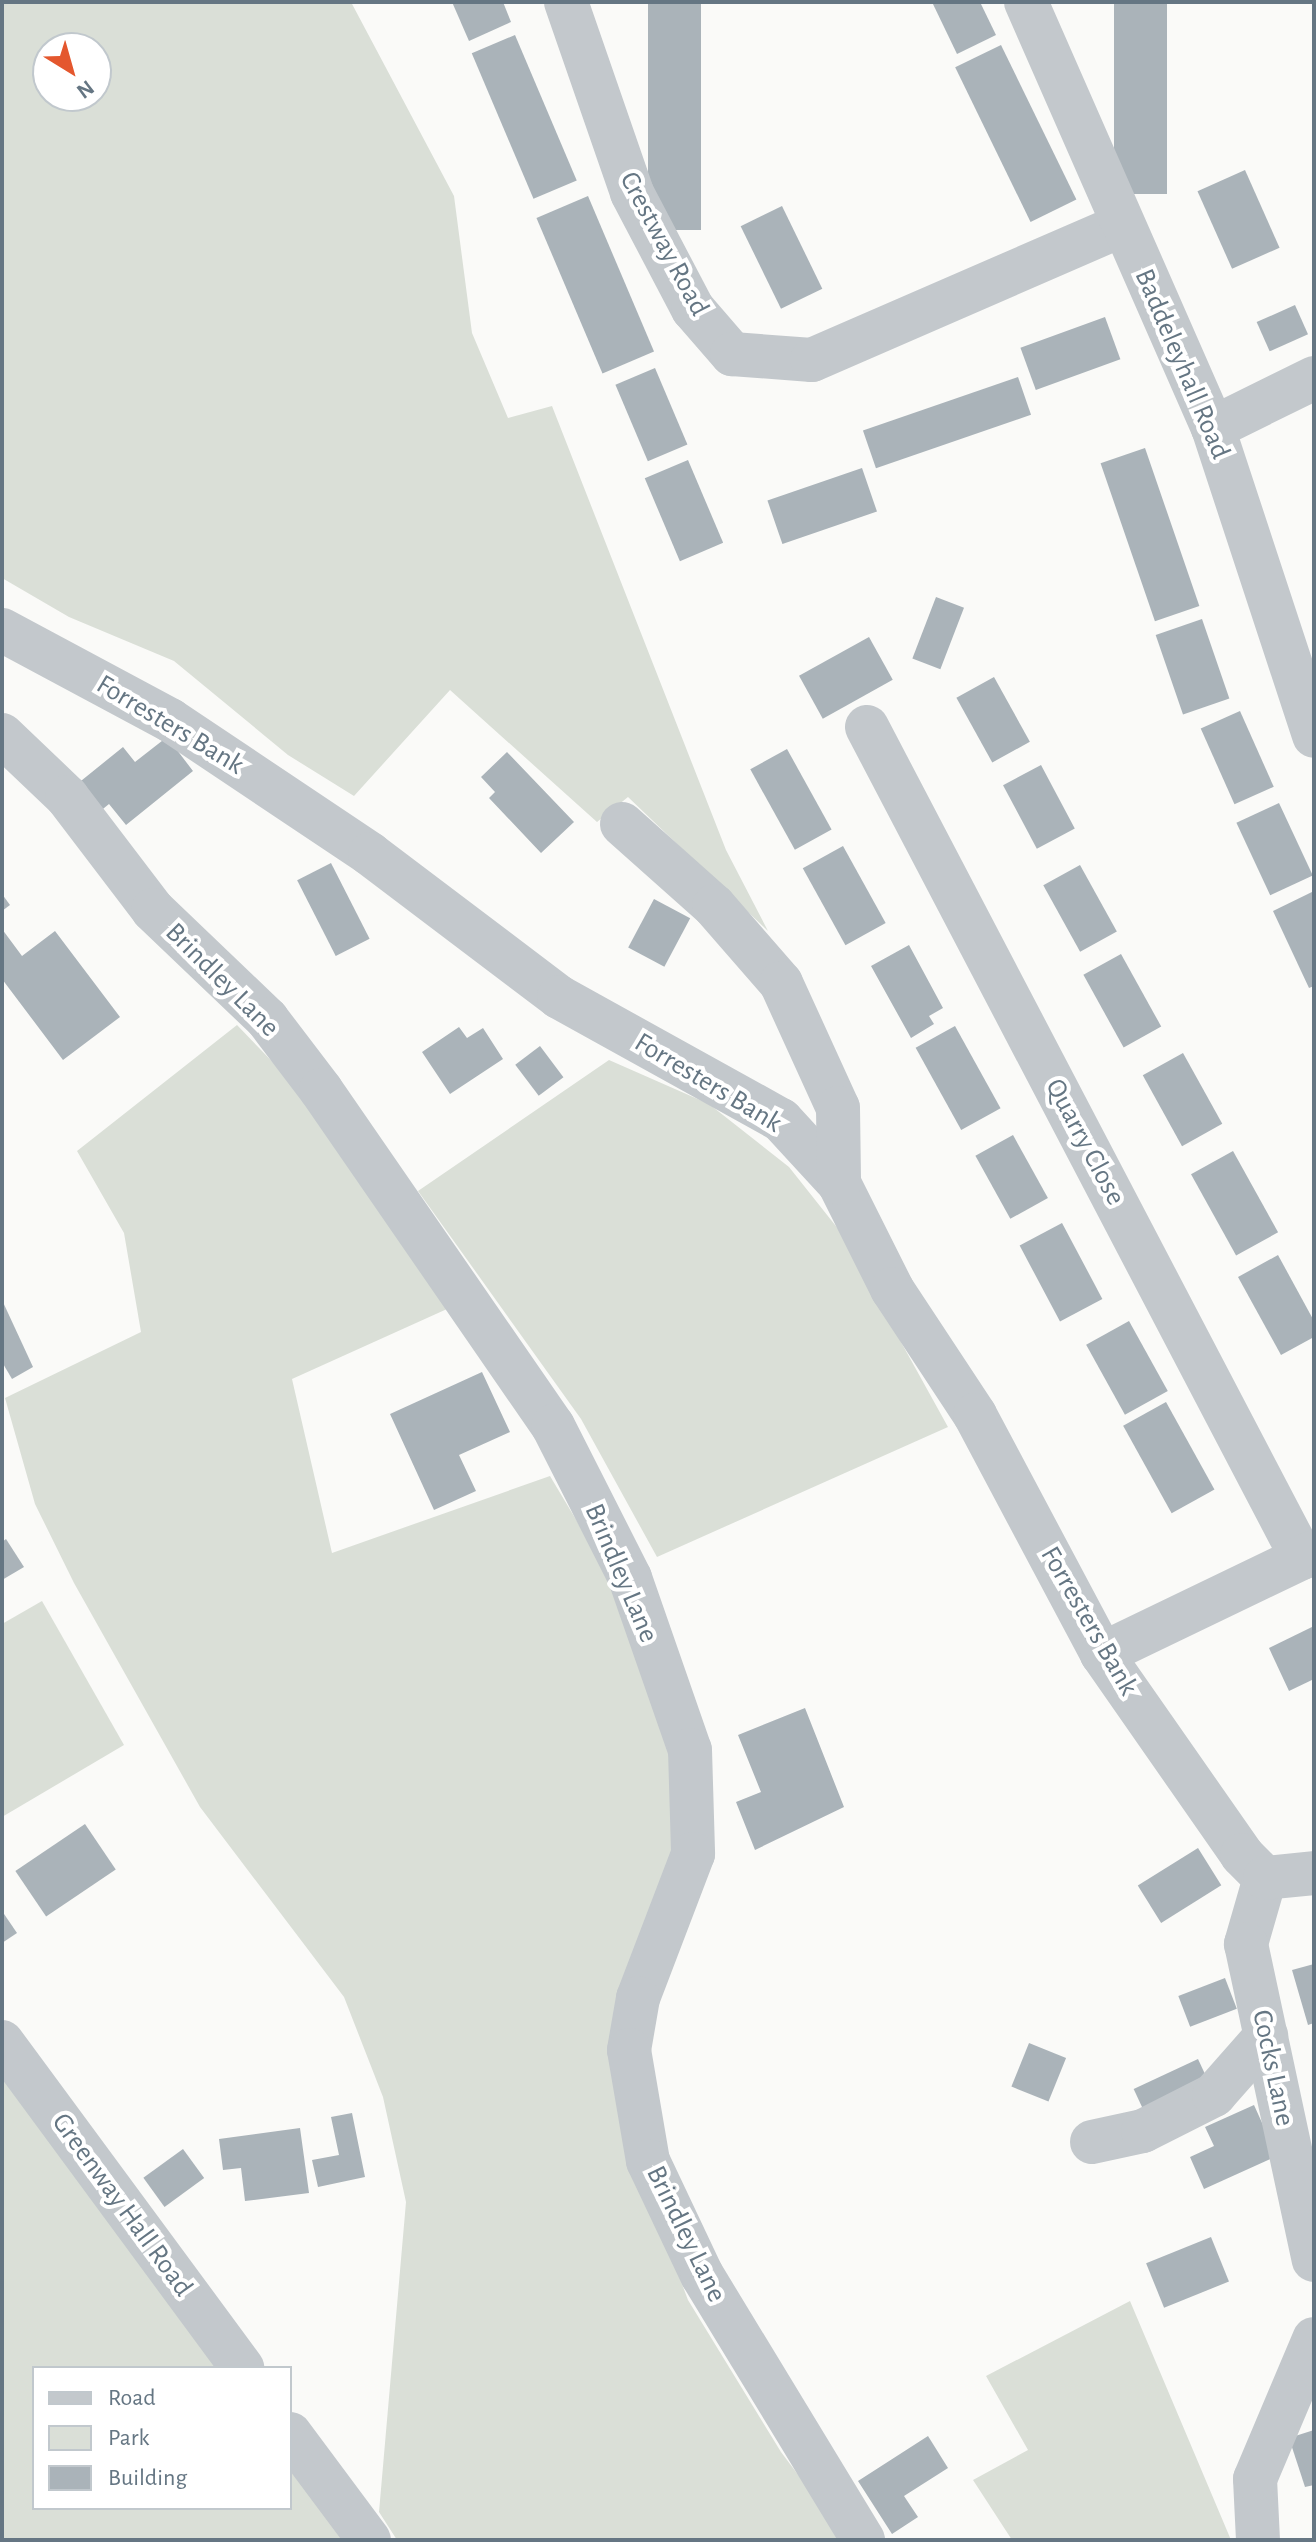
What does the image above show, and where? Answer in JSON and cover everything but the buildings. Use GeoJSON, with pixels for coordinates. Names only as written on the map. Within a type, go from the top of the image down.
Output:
{"type":"FeatureCollection","features":[{"type":"Feature","properties":{"kind":"street","name":"Crestway Road"},"geometry":{"type":"LineString","coordinates":[[566,2],[632,193],[693,309],[732,354],[812,360],[1123,225]]}},
{"type":"Feature","properties":{"kind":"street","name":"Baddeleyhall Road"},"geometry":{"type":"LineString","coordinates":[[1026,2],[1213,428],[1314,736]]}},
{"type":"Feature","properties":{"kind":"street"},"geometry":{"type":"LineString","coordinates":[[1213,428],[1314,378]]}},
{"type":"Feature","properties":{"kind":"street","name":"Forresters Bank"},"geometry":{"type":"LineString","coordinates":[[2,630],[170,720],[370,854],[559,997],[781,1120],[839,1183],[892,1289],[975,1415],[1102,1654],[1242,1855],[1265,1878]]}},
{"type":"Feature","properties":{"kind":"street","name":"Quarry Close"},"geometry":{"type":"LineString","coordinates":[[867,727],[1308,1555]]}},
{"type":"Feature","properties":{"kind":"street","name":"Brindley Lane"},"geometry":{"type":"LineString","coordinates":[[2,735],[67,797],[153,910],[267,1019],[321,1090],[553,1426],[630,1578],[690,1750],[693,1854],[638,1998],[629,2050],[648,2161],[702,2275],[863,2540]]}},
{"type":"Feature","properties":{"kind":"street"},"geometry":{"type":"LineString","coordinates":[[622,824],[725,917],[781,983],[838,1108],[839,1183]]}},
{"type":"Feature","properties":{"kind":"street"},"geometry":{"type":"LineString","coordinates":[[1102,1654],[1308,1555]]}},
{"type":"Feature","properties":{"kind":"street"},"geometry":{"type":"LineString","coordinates":[[1265,1878],[1314,1873]]}},
{"type":"Feature","properties":{"kind":"street","name":"Cocks Lane"},"geometry":{"type":"LineString","coordinates":[[1265,1878],[1246,1944],[1314,2260]]}},
{"type":"Feature","properties":{"kind":"street"},"geometry":{"type":"LineString","coordinates":[[1092,2142],[1143,2131],[1214,2095],[1266,2036]]}},
{"type":"Feature","properties":{"kind":"street","name":"Greenway Hall Road"},"geometry":{"type":"LineString","coordinates":[[2,2042],[241,2366]]}},
{"type":"Feature","properties":{"kind":"street"},"geometry":{"type":"LineString","coordinates":[[1258,2540],[1255,2479],[1314,2339]]}},
{"type":"Feature","properties":{"kind":"street"},"geometry":{"type":"LineString","coordinates":[[292,2437],[369,2540]]}},
{"type":"Feature","properties":{"kind":"green space"},"geometry":{"type":"Polygon","coordinates":[[[2,2],[351,2],[454,196],[472,333],[508,418],[552,406],[726,850],[768,931],[628,797],[597,822],[450,690],[354,796],[288,755],[174,661],[69,617],[2,578],[2,2]]]}},
{"type":"Feature","properties":{"kind":"green space"},"geometry":{"type":"Polygon","coordinates":[[[237,1025],[315,1106],[447,1309],[292,1379],[332,1553],[550,1476],[618,1590],[670,1748],[675,1877],[618,1999],[638,2167],[688,2300],[781,2452],[847,2540],[397,2540],[379,2512],[406,2202],[383,2097],[344,1997],[200,1807],[74,1583],[35,1504],[5,1398],[141,1332],[124,1233],[77,1151],[237,1025]]]}},
{"type":"Feature","properties":{"kind":"green space"},"geometry":{"type":"Polygon","coordinates":[[[609,1060],[709,1104],[789,1167],[839,1230],[948,1427],[657,1557],[581,1419],[418,1191],[609,1060]]]}},
{"type":"Feature","properties":{"kind":"green space"},"geometry":{"type":"Polygon","coordinates":[[[42,1601],[124,1745],[2,1817],[2,1624],[42,1601]]]}},
{"type":"Feature","properties":{"kind":"green space"},"geometry":{"type":"Polygon","coordinates":[[[2,2064],[227,2366],[32,2366],[32,2510],[292,2510],[292,2455],[353,2540],[2,2540],[2,2064]]]}},
{"type":"Feature","properties":{"kind":"green space"},"geometry":{"type":"Polygon","coordinates":[[[1130,2301],[1231,2540],[1012,2540],[973,2480],[1028,2450],[986,2376],[1130,2301]]]}}]}
